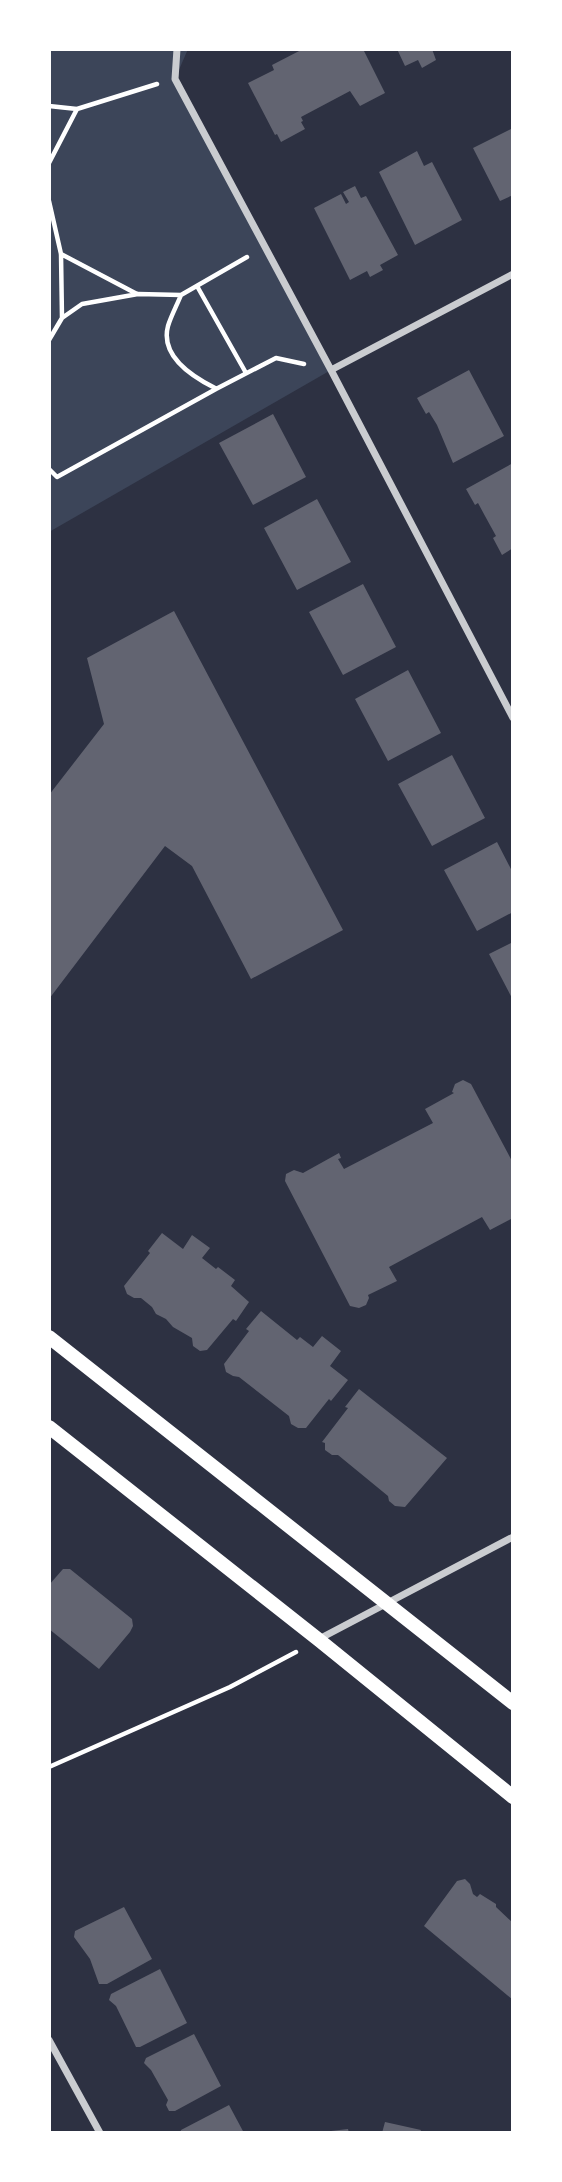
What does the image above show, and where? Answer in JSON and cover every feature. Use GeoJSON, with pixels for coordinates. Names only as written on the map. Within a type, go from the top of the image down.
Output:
{"type":"FeatureCollection","features":[{"type":"Feature","properties":{"kind":"main road"},"geometry":{"type":"LineString","coordinates":[[49,1337],[513,1703]]}},
{"type":"Feature","properties":{"kind":"main road"},"geometry":{"type":"LineString","coordinates":[[49,1427],[513,1797]]}},
{"type":"Feature","properties":{"kind":"street"},"geometry":{"type":"LineString","coordinates":[[177,49],[175,79],[513,718]]}},
{"type":"Feature","properties":{"kind":"street"},"geometry":{"type":"LineString","coordinates":[[331,370],[513,274]]}},
{"type":"Feature","properties":{"kind":"street"},"geometry":{"type":"LineString","coordinates":[[319,1640],[513,1537]]}},
{"type":"Feature","properties":{"kind":"street"},"geometry":{"type":"LineString","coordinates":[[49,2040],[100,2133]]}},
{"type":"Feature","properties":{"kind":"path"},"geometry":{"type":"LineString","coordinates":[[49,106],[77,109],[175,79]]}},
{"type":"Feature","properties":{"kind":"path"},"geometry":{"type":"LineString","coordinates":[[49,163],[77,109]]}},
{"type":"Feature","properties":{"kind":"path"},"geometry":{"type":"LineString","coordinates":[[49,201],[61,254],[62,318]]}},
{"type":"Feature","properties":{"kind":"path"},"geometry":{"type":"LineString","coordinates":[[49,340],[62,318],[82,304],[138,294],[181,295],[265,247]]}},
{"type":"Feature","properties":{"kind":"path"},"geometry":{"type":"LineString","coordinates":[[61,254],[138,294]]}},
{"type":"Feature","properties":{"kind":"path"},"geometry":{"type":"LineString","coordinates":[[197,286],[246,373]]}},
{"type":"Feature","properties":{"kind":"path"},"geometry":{"type":"LineString","coordinates":[[181,295],[167,329],[171,348],[181,367],[216,389]]}},
{"type":"Feature","properties":{"kind":"path"},"geometry":{"type":"LineString","coordinates":[[49,468],[57,477],[276,358],[331,370]]}},
{"type":"Feature","properties":{"kind":"path"},"geometry":{"type":"LineString","coordinates":[[49,1767],[230,1687],[319,1640]]}},
{"type":"Feature","properties":{"kind":"shaded area"},"geometry":{"type":"Polygon","coordinates":[[[49,49],[188,49],[175,79],[331,370],[49,532],[49,49]]]}},
{"type":"Feature","properties":{"kind":"building"},"geometry":{"type":"Polygon","coordinates":[[[303,49],[363,49],[385,93],[360,106],[350,91],[301,117],[305,129],[281,142],[248,83],[274,70],[272,65],[303,49]]]}},
{"type":"Feature","properties":{"kind":"building"},"geometry":{"type":"Polygon","coordinates":[[[397,49],[432,49],[436,60],[422,68],[418,60],[405,66],[397,49]]]}},
{"type":"Feature","properties":{"kind":"building"},"geometry":{"type":"Polygon","coordinates":[[[513,128],[513,195],[500,201],[473,148],[513,128]]]}},
{"type":"Feature","properties":{"kind":"building"},"geometry":{"type":"Polygon","coordinates":[[[417,151],[424,166],[432,162],[462,220],[415,245],[379,172],[417,151]]]}},
{"type":"Feature","properties":{"kind":"building"},"geometry":{"type":"Polygon","coordinates":[[[355,186],[361,198],[366,196],[398,255],[380,265],[383,270],[370,277],[367,271],[350,280],[314,208],[341,194],[346,204],[349,202],[343,192],[355,186]]]}},
{"type":"Feature","properties":{"kind":"building"},"geometry":{"type":"Polygon","coordinates":[[[469,370],[504,436],[453,463],[437,425],[429,412],[426,414],[417,398],[469,370]]]}},
{"type":"Feature","properties":{"kind":"building"},"geometry":{"type":"Polygon","coordinates":[[[273,414],[306,477],[253,505],[219,443],[273,414]]]}},
{"type":"Feature","properties":{"kind":"building"},"geometry":{"type":"Polygon","coordinates":[[[513,463],[513,548],[502,555],[493,538],[496,536],[478,503],[475,505],[466,489],[513,463]]]}},
{"type":"Feature","properties":{"kind":"building"},"geometry":{"type":"Polygon","coordinates":[[[317,499],[351,562],[297,590],[264,528],[317,499]]]}},
{"type":"Feature","properties":{"kind":"building"},"geometry":{"type":"Polygon","coordinates":[[[363,584],[396,647],[343,675],[309,612],[363,584]]]}},
{"type":"Feature","properties":{"kind":"building"},"geometry":{"type":"Polygon","coordinates":[[[174,611],[343,930],[251,979],[192,866],[165,846],[49,999],[49,795],[104,724],[87,658],[174,611]]]}},
{"type":"Feature","properties":{"kind":"building"},"geometry":{"type":"Polygon","coordinates":[[[408,670],[441,733],[388,761],[355,699],[408,670]]]}},
{"type":"Feature","properties":{"kind":"building"},"geometry":{"type":"Polygon","coordinates":[[[452,755],[485,818],[432,846],[398,784],[452,755]]]}},
{"type":"Feature","properties":{"kind":"building"},"geometry":{"type":"Polygon","coordinates":[[[497,842],[513,873],[513,912],[477,931],[444,870],[497,842]]]}},
{"type":"Feature","properties":{"kind":"building"},"geometry":{"type":"Polygon","coordinates":[[[513,942],[513,1000],[489,954],[513,942]]]}},
{"type":"Feature","properties":{"kind":"building"},"geometry":{"type":"Polygon","coordinates":[[[463,1080],[471,1084],[513,1163],[513,1218],[490,1230],[482,1217],[389,1267],[397,1281],[368,1295],[366,1305],[359,1308],[350,1306],[285,1181],[286,1174],[294,1170],[303,1173],[339,1153],[341,1158],[338,1159],[344,1169],[433,1123],[425,1109],[454,1093],[455,1084],[463,1080]]]}},
{"type":"Feature","properties":{"kind":"building"},"geometry":{"type":"Polygon","coordinates":[[[162,1233],[183,1249],[192,1235],[210,1248],[202,1258],[235,1280],[231,1286],[249,1302],[236,1321],[233,1319],[207,1350],[200,1351],[193,1346],[192,1338],[156,1314],[141,1298],[127,1294],[124,1286],[162,1233]]]}},
{"type":"Feature","properties":{"kind":"building"},"geometry":{"type":"Polygon","coordinates":[[[261,1311],[297,1340],[300,1337],[313,1347],[322,1336],[341,1351],[330,1366],[348,1380],[306,1428],[291,1424],[289,1416],[239,1377],[226,1372],[224,1364],[261,1311]]]}},
{"type":"Feature","properties":{"kind":"building"},"geometry":{"type":"Polygon","coordinates":[[[359,1389],[447,1458],[405,1507],[395,1506],[388,1496],[338,1455],[332,1455],[325,1450],[325,1443],[322,1442],[359,1389]]]}},
{"type":"Feature","properties":{"kind":"building"},"geometry":{"type":"Polygon","coordinates":[[[63,1569],[70,1569],[132,1619],[130,1632],[99,1669],[49,1629],[49,1585],[63,1569]]]}},
{"type":"Feature","properties":{"kind":"building"},"geometry":{"type":"Polygon","coordinates":[[[465,1879],[473,1894],[477,1897],[480,1894],[496,1904],[513,1923],[513,2000],[424,1926],[457,1881],[465,1879]]]}},
{"type":"Feature","properties":{"kind":"building"},"geometry":{"type":"Polygon","coordinates":[[[124,1907],[152,1959],[107,1984],[99,1984],[90,1959],[74,1937],[75,1931],[124,1907]]]}},
{"type":"Feature","properties":{"kind":"building"},"geometry":{"type":"Polygon","coordinates":[[[160,1969],[187,2023],[136,2047],[116,2006],[109,2000],[111,1994],[160,1969]]]}},
{"type":"Feature","properties":{"kind":"building"},"geometry":{"type":"Polygon","coordinates":[[[194,2034],[221,2086],[175,2111],[169,2111],[166,2105],[168,2100],[144,2063],[146,2058],[194,2034]]]}},
{"type":"Feature","properties":{"kind":"building"},"geometry":{"type":"Polygon","coordinates":[[[229,2105],[244,2133],[180,2133],[181,2130],[229,2105]]]}},
{"type":"Feature","properties":{"kind":"building"},"geometry":{"type":"Polygon","coordinates":[[[385,2122],[421,2130],[420,2133],[382,2133],[385,2122]]]}},
{"type":"Feature","properties":{"kind":"building"},"geometry":{"type":"Polygon","coordinates":[[[348,2129],[349,2133],[331,2133],[331,2131],[348,2129]]]}}]}
